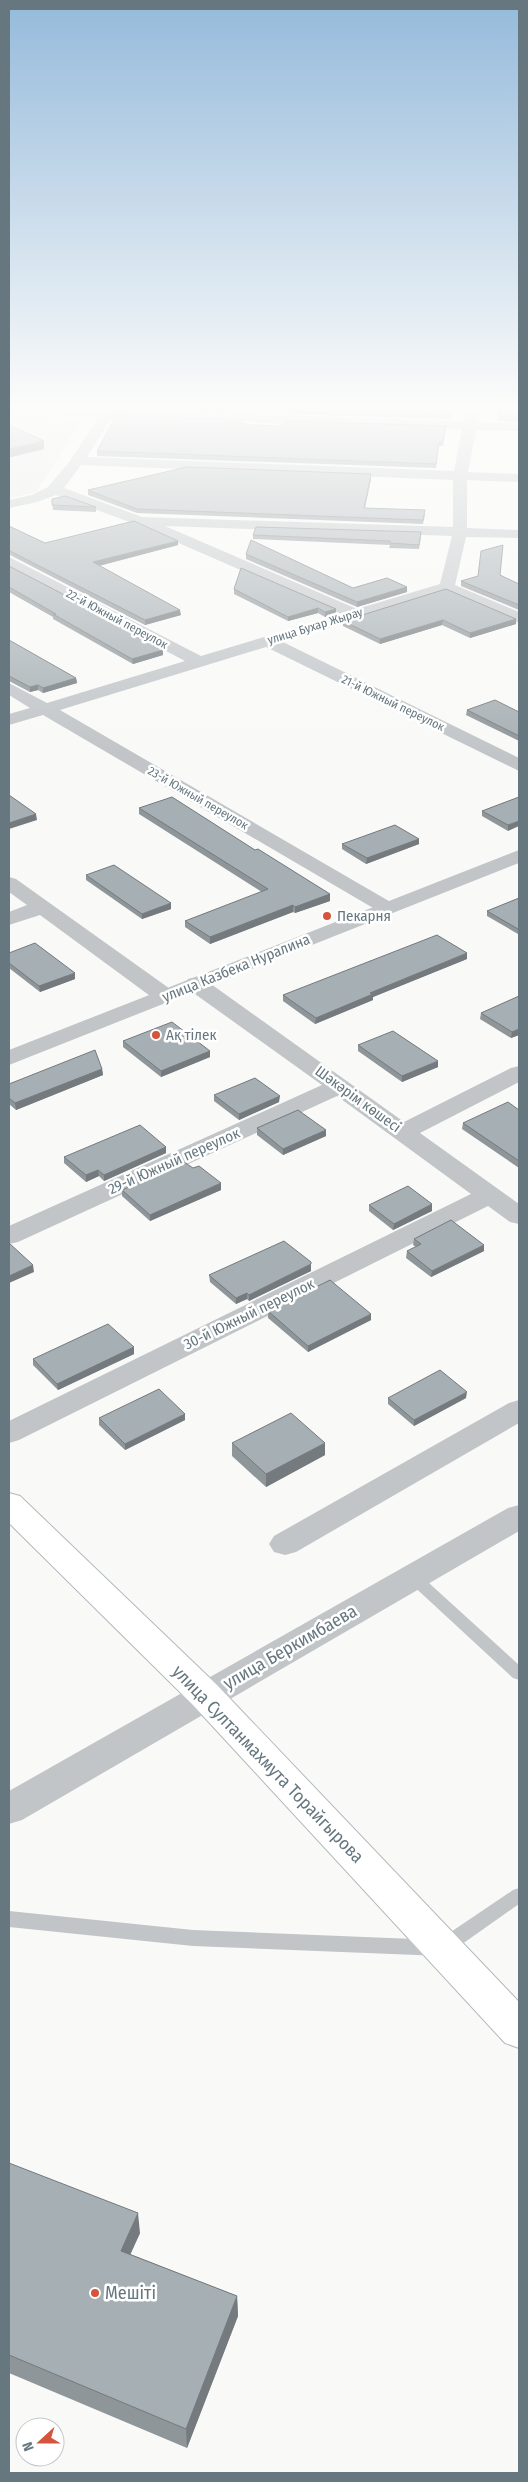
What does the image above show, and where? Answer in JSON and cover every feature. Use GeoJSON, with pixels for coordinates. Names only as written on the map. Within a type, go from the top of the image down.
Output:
{"type":"FeatureCollection","features":[{"type":"Feature","properties":{"kind":"main road","name":"улица Султанмахмута Торайгырова"},"geometry":{"type":"LineString","coordinates":[[9,1504],[205,1696],[519,2030]]}},
{"type":"Feature","properties":{"kind":"street"},"geometry":{"type":"LineString","coordinates":[[144,523],[354,614]]}},
{"type":"Feature","properties":{"kind":"street"},"geometry":{"type":"LineString","coordinates":[[193,523],[519,534]]}},
{"type":"Feature","properties":{"kind":"street"},"geometry":{"type":"LineString","coordinates":[[460,523],[460,532],[447,587],[519,618]]}},
{"type":"Feature","properties":{"kind":"street","name":"22-й Южный переулок"},"geometry":{"type":"LineString","coordinates":[[9,562],[199,662]]}},
{"type":"Feature","properties":{"kind":"street","name":"улица Бухар Жырау"},"geometry":{"type":"LineString","coordinates":[[9,720],[447,587]]}},
{"type":"Feature","properties":{"kind":"street","name":"21-й Южный переулок"},"geometry":{"type":"LineString","coordinates":[[267,641],[519,765]]}},
{"type":"Feature","properties":{"kind":"street","name":"23-й Южный переулок"},"geometry":{"type":"LineString","coordinates":[[9,688],[387,908]]}},
{"type":"Feature","properties":{"kind":"street","name":"улица Казбека Нуралина"},"geometry":{"type":"LineString","coordinates":[[9,1058],[519,856]]}},
{"type":"Feature","properties":{"kind":"street"},"geometry":{"type":"LineString","coordinates":[[9,883],[165,996]]}},
{"type":"Feature","properties":{"kind":"street"},"geometry":{"type":"LineString","coordinates":[[9,919],[42,907]]}},
{"type":"Feature","properties":{"kind":"street","name":"Шәкәрім көшесі"},"geometry":{"type":"LineString","coordinates":[[196,984],[519,1216]]}},
{"type":"Feature","properties":{"kind":"street"},"geometry":{"type":"LineString","coordinates":[[404,1132],[519,1073]]}},
{"type":"Feature","properties":{"kind":"street","name":"29-й Южный переулок"},"geometry":{"type":"LineString","coordinates":[[9,1236],[340,1086]]}},
{"type":"Feature","properties":{"kind":"street","name":"30-й Южный переулок"},"geometry":{"type":"LineString","coordinates":[[9,1433],[489,1195]]}},
{"type":"Feature","properties":{"kind":"street"},"geometry":{"type":"LineString","coordinates":[[285,1544],[519,1410]]}},
{"type":"Feature","properties":{"kind":"street","name":"улица Беркимбаева"},"geometry":{"type":"LineString","coordinates":[[9,1809],[519,1516]]}},
{"type":"Feature","properties":{"kind":"lane"},"geometry":{"type":"LineString","coordinates":[[413,1577],[519,1674]]}},
{"type":"Feature","properties":{"kind":"lane"},"geometry":{"type":"LineString","coordinates":[[9,1919],[193,1938],[442,1948],[519,1895]]}},
{"type":"Feature","properties":{"kind":"building"},"geometry":{"type":"Polygon","coordinates":[[[127,523],[138,523],[178,541],[93,562],[180,610],[145,620],[9,551],[9,526],[45,543],[127,523]]]}},
{"type":"Feature","properties":{"kind":"building"},"geometry":{"type":"Polygon","coordinates":[[[256,527],[421,532],[419,545],[390,543],[390,541],[253,535],[256,527]]]}},
{"type":"Feature","properties":{"kind":"building"},"geometry":{"type":"Polygon","coordinates":[[[251,540],[353,588],[387,578],[407,587],[357,602],[246,554],[251,540]]]}},
{"type":"Feature","properties":{"kind":"building"},"geometry":{"type":"Polygon","coordinates":[[[503,545],[500,575],[519,584],[519,605],[461,581],[478,576],[481,551],[503,545]]]}},
{"type":"Feature","properties":{"kind":"building"},"geometry":{"type":"Polygon","coordinates":[[[9,566],[124,626],[121,627],[163,650],[132,659],[9,587],[9,566]]]}},
{"type":"Feature","properties":{"kind":"building"},"geometry":{"type":"Polygon","coordinates":[[[241,568],[336,609],[325,612],[318,608],[288,617],[234,589],[241,568]]]}},
{"type":"Feature","properties":{"kind":"building"},"geometry":{"type":"Polygon","coordinates":[[[446,589],[516,619],[470,633],[443,620],[380,639],[343,621],[446,589]]]}},
{"type":"Feature","properties":{"kind":"building"},"geometry":{"type":"Polygon","coordinates":[[[9,640],[76,678],[43,688],[38,685],[30,687],[9,676],[9,640]]]}},
{"type":"Feature","properties":{"kind":"building"},"geometry":{"type":"Polygon","coordinates":[[[495,700],[519,712],[519,736],[467,710],[495,700]]]}},
{"type":"Feature","properties":{"kind":"building"},"geometry":{"type":"Polygon","coordinates":[[[9,795],[36,814],[9,823],[9,795]]]}},
{"type":"Feature","properties":{"kind":"building"},"geometry":{"type":"Polygon","coordinates":[[[172,797],[255,850],[258,849],[330,894],[295,907],[293,905],[210,937],[185,921],[268,889],[139,808],[172,797]]]}},
{"type":"Feature","properties":{"kind":"building"},"geometry":{"type":"Polygon","coordinates":[[[519,797],[519,821],[508,825],[482,811],[519,797]]]}},
{"type":"Feature","properties":{"kind":"building"},"geometry":{"type":"Polygon","coordinates":[[[395,825],[419,839],[367,858],[342,844],[395,825]]]}},
{"type":"Feature","properties":{"kind":"building"},"geometry":{"type":"Polygon","coordinates":[[[114,865],[171,903],[142,914],[86,875],[114,865]]]}},
{"type":"Feature","properties":{"kind":"building"},"geometry":{"type":"Polygon","coordinates":[[[519,898],[518,929],[487,911],[519,898]]]}},
{"type":"Feature","properties":{"kind":"building"},"geometry":{"type":"Polygon","coordinates":[[[437,935],[467,953],[370,993],[373,994],[316,1018],[283,995],[437,935]]]}},
{"type":"Feature","properties":{"kind":"building"},"geometry":{"type":"Polygon","coordinates":[[[35,943],[75,973],[39,986],[9,963],[9,953],[35,943]]]}},
{"type":"Feature","properties":{"kind":"building"},"geometry":{"type":"Polygon","coordinates":[[[519,996],[519,1029],[512,1032],[481,1013],[519,996]]]}},
{"type":"Feature","properties":{"kind":"building"},"geometry":{"type":"Polygon","coordinates":[[[172,1022],[210,1051],[161,1071],[123,1041],[172,1022]]]}},
{"type":"Feature","properties":{"kind":"building"},"geometry":{"type":"Polygon","coordinates":[[[393,1031],[438,1061],[402,1076],[358,1045],[393,1031]]]}},
{"type":"Feature","properties":{"kind":"building"},"geometry":{"type":"Polygon","coordinates":[[[95,1050],[102,1069],[15,1103],[9,1098],[9,1084],[95,1050]]]}},
{"type":"Feature","properties":{"kind":"building"},"geometry":{"type":"Polygon","coordinates":[[[255,1078],[280,1096],[239,1114],[214,1095],[255,1078]]]}},
{"type":"Feature","properties":{"kind":"building"},"geometry":{"type":"Polygon","coordinates":[[[508,1102],[519,1110],[519,1161],[463,1123],[508,1102]]]}},
{"type":"Feature","properties":{"kind":"building"},"geometry":{"type":"Polygon","coordinates":[[[298,1110],[326,1130],[283,1149],[257,1128],[298,1110]]]}},
{"type":"Feature","properties":{"kind":"building"},"geometry":{"type":"Polygon","coordinates":[[[140,1125],[166,1147],[104,1175],[98,1170],[86,1175],[64,1157],[140,1125]]]}},
{"type":"Feature","properties":{"kind":"building"},"geometry":{"type":"Polygon","coordinates":[[[184,1162],[193,1168],[199,1166],[221,1183],[150,1215],[122,1190],[184,1162]]]}},
{"type":"Feature","properties":{"kind":"building"},"geometry":{"type":"Polygon","coordinates":[[[408,1186],[432,1204],[394,1224],[369,1205],[408,1186]]]}},
{"type":"Feature","properties":{"kind":"building"},"geometry":{"type":"Polygon","coordinates":[[[451,1220],[484,1245],[432,1271],[407,1251],[421,1244],[414,1239],[451,1220]]]}},
{"type":"Feature","properties":{"kind":"building"},"geometry":{"type":"Polygon","coordinates":[[[284,1241],[311,1262],[311,1264],[249,1295],[247,1293],[236,1298],[209,1275],[284,1241]]]}},
{"type":"Feature","properties":{"kind":"building"},"geometry":{"type":"Polygon","coordinates":[[[9,1243],[33,1265],[9,1276],[9,1243]]]}},
{"type":"Feature","properties":{"kind":"building"},"geometry":{"type":"Polygon","coordinates":[[[330,1280],[371,1314],[308,1346],[268,1311],[330,1280]]]}},
{"type":"Feature","properties":{"kind":"building"},"geometry":{"type":"Polygon","coordinates":[[[108,1324],[134,1347],[57,1384],[33,1359],[108,1324]]]}},
{"type":"Feature","properties":{"kind":"building"},"geometry":{"type":"Polygon","coordinates":[[[440,1370],[467,1392],[414,1420],[388,1398],[440,1370]]]}},
{"type":"Feature","properties":{"kind":"building"},"geometry":{"type":"Polygon","coordinates":[[[159,1389],[185,1414],[125,1444],[99,1418],[159,1389]]]}},
{"type":"Feature","properties":{"kind":"building"},"geometry":{"type":"Polygon","coordinates":[[[291,1413],[325,1443],[266,1474],[232,1443],[291,1413]]]}},
{"type":"Feature","properties":{"kind":"building","name":"Мешіті"},"geometry":{"type":"Polygon","coordinates":[[[9,2163],[138,2213],[121,2251],[237,2296],[186,2429],[9,2355],[9,2163]]]}},
{"type":"Feature","properties":{"kind":"place","name":"Пекарня"},"geometry":{"type":"Point","coordinates":[327,916]}},
{"type":"Feature","properties":{"kind":"place","name":"Ақ тілек"},"geometry":{"type":"Point","coordinates":[156,1035]}},
{"type":"Feature","properties":{"kind":"place","name":"Мешіті"},"geometry":{"type":"Point","coordinates":[95,2293]}}]}
